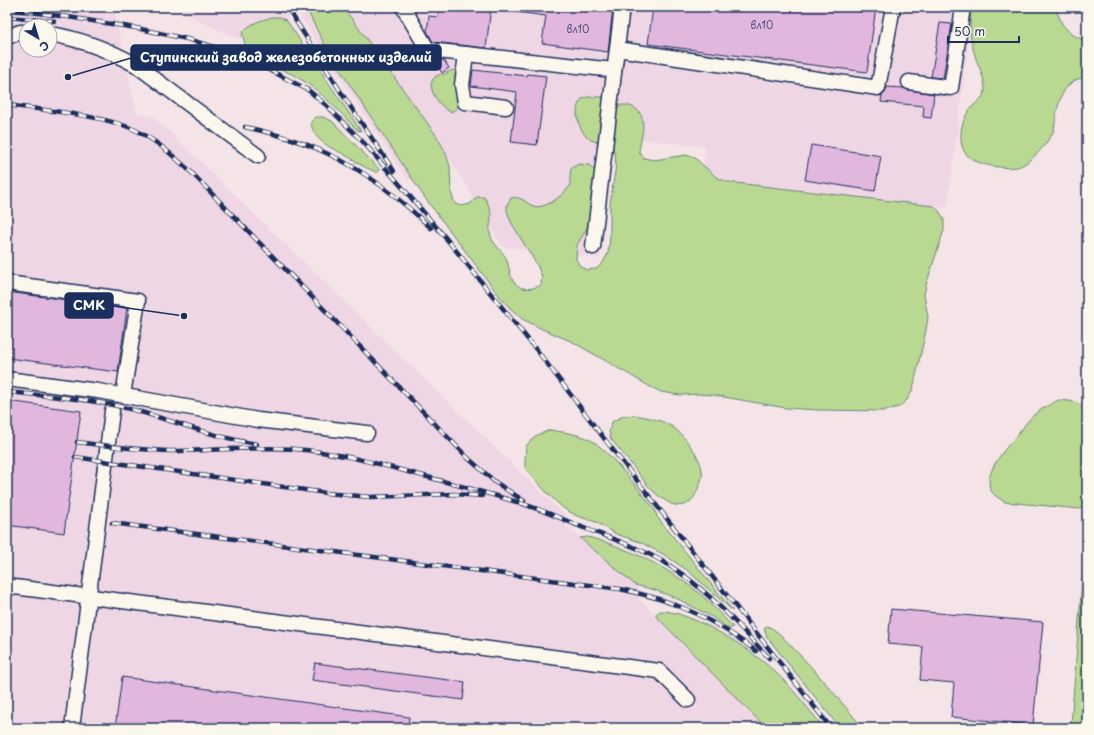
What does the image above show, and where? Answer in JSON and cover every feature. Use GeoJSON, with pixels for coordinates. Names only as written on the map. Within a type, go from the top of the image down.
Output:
{"type":"FeatureCollection","features":[{"type":"Feature","properties":{"kind":"lane"},"geometry":{"type":"LineString","coordinates":[[403,7],[428,50],[614,70]]}},
{"type":"Feature","properties":{"kind":"lane"},"geometry":{"type":"LineString","coordinates":[[593,247],[622,7]]}},
{"type":"Feature","properties":{"kind":"lane"},"geometry":{"type":"LineString","coordinates":[[617,49],[878,88],[892,7]]}},
{"type":"Feature","properties":{"kind":"lane"},"geometry":{"type":"LineString","coordinates":[[909,82],[951,88],[963,7]]}},
{"type":"Feature","properties":{"kind":"lane"},"geometry":{"type":"LineString","coordinates":[[7,37],[18,33]]}},
{"type":"Feature","properties":{"kind":"lane"},"geometry":{"type":"LineString","coordinates":[[58,36],[76,39],[136,65],[258,156]]}},
{"type":"Feature","properties":{"kind":"lane"},"geometry":{"type":"LineString","coordinates":[[466,54],[462,85],[465,102],[506,107]]}},
{"type":"Feature","properties":{"kind":"lane"},"geometry":{"type":"LineString","coordinates":[[7,283],[138,301],[123,395]]}},
{"type":"Feature","properties":{"kind":"lane"},"geometry":{"type":"LineString","coordinates":[[7,379],[123,395],[258,420],[367,433]]}},
{"type":"Feature","properties":{"kind":"lane"},"geometry":{"type":"LineString","coordinates":[[72,728],[112,411]]}},
{"type":"Feature","properties":{"kind":"lane"},"geometry":{"type":"LineString","coordinates":[[7,586],[659,671],[688,700]]}},
{"type":"Feature","properties":{"kind":"shaded area"},"geometry":{"type":"Polygon","coordinates":[[[7,7],[115,7],[114,10],[137,114],[153,116],[567,517],[565,525],[641,591],[638,598],[766,728],[7,728],[7,7]]]}},
{"type":"Feature","properties":{"kind":"shaded area"},"geometry":{"type":"Polygon","coordinates":[[[168,7],[973,7],[947,208],[701,180],[706,147],[614,136],[600,258],[503,247],[449,158],[408,181],[297,11],[260,34],[239,39],[168,7]]]}},
{"type":"Feature","properties":{"kind":"green space"},"geometry":{"type":"Polygon","coordinates":[[[310,7],[342,7],[352,19],[436,135],[445,151],[450,166],[451,192],[455,204],[462,206],[470,204],[477,197],[484,197],[490,211],[491,236],[494,243],[506,258],[512,279],[518,286],[521,287],[533,288],[541,285],[542,277],[537,265],[511,222],[507,211],[507,205],[511,198],[519,198],[538,207],[553,201],[570,186],[571,168],[579,164],[589,165],[595,170],[597,180],[587,228],[577,245],[576,259],[579,265],[586,270],[596,269],[603,263],[608,253],[610,238],[610,204],[616,165],[615,154],[610,140],[615,111],[621,105],[629,106],[636,109],[640,113],[643,129],[639,152],[644,158],[654,160],[686,155],[695,158],[716,177],[727,182],[934,206],[940,212],[944,220],[944,230],[926,285],[924,295],[928,317],[926,330],[913,389],[907,400],[899,407],[882,411],[819,410],[786,408],[713,395],[680,395],[661,392],[573,342],[522,319],[497,293],[425,198],[332,58],[309,14],[310,7]]]}},
{"type":"Feature","properties":{"kind":"green space"},"geometry":{"type":"Polygon","coordinates":[[[972,7],[1055,7],[1062,24],[1072,35],[1087,41],[1087,78],[1073,81],[1065,90],[1060,100],[1051,137],[1032,158],[1017,167],[991,166],[982,163],[968,156],[963,148],[961,135],[963,122],[967,113],[982,97],[985,90],[984,80],[975,57],[971,41],[970,26],[972,7]]]}},
{"type":"Feature","properties":{"kind":"green space"},"geometry":{"type":"Polygon","coordinates":[[[272,17],[280,17],[287,21],[361,131],[357,130],[314,88],[292,74],[260,60],[248,51],[242,33],[259,21],[272,17]]]}},
{"type":"Feature","properties":{"kind":"green space"},"geometry":{"type":"Polygon","coordinates":[[[453,70],[458,73],[460,99],[455,110],[451,112],[438,102],[431,86],[432,81],[436,76],[453,70]]]}},
{"type":"Feature","properties":{"kind":"green space"},"geometry":{"type":"Polygon","coordinates":[[[602,97],[606,100],[600,142],[586,137],[583,133],[579,123],[577,109],[583,98],[602,97]]]}},
{"type":"Feature","properties":{"kind":"green space"},"geometry":{"type":"Polygon","coordinates":[[[316,117],[323,117],[332,121],[379,169],[377,173],[323,143],[312,129],[311,122],[316,117]]]}},
{"type":"Feature","properties":{"kind":"green space"},"geometry":{"type":"Polygon","coordinates":[[[1059,400],[1078,403],[1087,411],[1087,505],[1080,509],[1005,502],[998,498],[991,490],[989,481],[998,458],[1035,414],[1059,400]]]}},
{"type":"Feature","properties":{"kind":"green space"},"geometry":{"type":"Polygon","coordinates":[[[634,415],[655,419],[670,425],[683,437],[696,454],[701,467],[702,479],[690,502],[681,506],[675,505],[669,503],[655,493],[611,439],[609,432],[612,422],[623,416],[634,415]]]}},
{"type":"Feature","properties":{"kind":"green space"},"geometry":{"type":"Polygon","coordinates":[[[550,430],[584,437],[593,441],[612,458],[655,510],[657,517],[733,611],[687,570],[663,554],[640,542],[616,534],[596,522],[577,516],[563,508],[547,493],[525,468],[525,460],[526,446],[535,436],[550,430]]]}},
{"type":"Feature","properties":{"kind":"green space"},"geometry":{"type":"Polygon","coordinates":[[[588,537],[636,554],[667,570],[708,601],[733,627],[729,629],[712,617],[680,600],[655,590],[635,585],[580,538],[588,537]]]}},
{"type":"Feature","properties":{"kind":"green space"},"geometry":{"type":"Polygon","coordinates":[[[1087,551],[1087,728],[1073,728],[1071,725],[1083,568],[1087,551]]]}},
{"type":"Feature","properties":{"kind":"green space"},"geometry":{"type":"Polygon","coordinates":[[[660,611],[666,611],[688,617],[704,624],[728,637],[751,653],[782,678],[824,728],[766,728],[655,615],[660,611]]]}},
{"type":"Feature","properties":{"kind":"green space"},"geometry":{"type":"Polygon","coordinates":[[[767,626],[778,633],[803,658],[863,728],[840,728],[767,637],[764,629],[767,626]]]}},
{"type":"Feature","properties":{"kind":"building"},"geometry":{"type":"Polygon","coordinates":[[[439,7],[491,7],[486,48],[433,42],[427,31],[429,16],[438,17],[439,7]]]}},
{"type":"Feature","properties":{"kind":"building"},"geometry":{"type":"Polygon","coordinates":[[[517,7],[613,7],[608,52],[542,43],[546,16],[516,12],[517,7]]]}},
{"type":"Feature","properties":{"kind":"building"},"geometry":{"type":"Polygon","coordinates":[[[653,7],[876,7],[867,72],[648,44],[653,7]]]}},
{"type":"Feature","properties":{"kind":"building"},"geometry":{"type":"Polygon","coordinates":[[[940,23],[952,24],[943,78],[931,77],[940,23]]]}},
{"type":"Feature","properties":{"kind":"building"},"geometry":{"type":"Polygon","coordinates":[[[444,60],[449,68],[442,73],[436,63],[444,60]]]}},
{"type":"Feature","properties":{"kind":"building"},"geometry":{"type":"Polygon","coordinates":[[[473,70],[527,76],[527,74],[546,76],[537,145],[511,142],[517,92],[471,86],[473,70]]]}},
{"type":"Feature","properties":{"kind":"building"},"geometry":{"type":"Polygon","coordinates":[[[887,87],[903,88],[934,94],[931,118],[923,117],[924,106],[881,102],[882,95],[885,93],[887,87]]]}},
{"type":"Feature","properties":{"kind":"building"},"geometry":{"type":"Polygon","coordinates":[[[811,145],[881,156],[875,191],[805,180],[811,145]]]}},
{"type":"Feature","properties":{"kind":"building"},"geometry":{"type":"Polygon","coordinates":[[[7,292],[127,308],[118,372],[7,358],[7,292]]]}},
{"type":"Feature","properties":{"kind":"building"},"geometry":{"type":"Polygon","coordinates":[[[7,401],[81,411],[64,533],[7,525],[7,401]]]}},
{"type":"Feature","properties":{"kind":"building"},"geometry":{"type":"Polygon","coordinates":[[[891,609],[1043,622],[1033,725],[951,717],[954,683],[920,680],[923,647],[888,644],[891,609]]]}},
{"type":"Feature","properties":{"kind":"building"},"geometry":{"type":"Polygon","coordinates":[[[315,663],[465,682],[463,700],[312,680],[315,663]]]}},
{"type":"Feature","properties":{"kind":"building"},"geometry":{"type":"Polygon","coordinates":[[[122,677],[409,717],[408,728],[115,728],[122,677]]]}},
{"type":"Feature","properties":{"kind":"railway"},"geometry":{"type":"LineString","coordinates":[[287,7],[346,100],[394,171]]}},
{"type":"Feature","properties":{"kind":"railway"},"geometry":{"type":"LineString","coordinates":[[7,9],[136,28],[187,39],[211,46],[262,66],[308,90],[326,105],[364,143],[445,237],[539,353],[606,441],[831,728]]}},
{"type":"Feature","properties":{"kind":"railway"},"geometry":{"type":"LineString","coordinates":[[7,17],[19,18]]}},
{"type":"Feature","properties":{"kind":"railway"},"geometry":{"type":"LineString","coordinates":[[7,105],[68,113],[109,121],[133,129],[163,148],[190,171],[468,458],[495,482],[524,501]]}},
{"type":"Feature","properties":{"kind":"railway"},"geometry":{"type":"LineString","coordinates":[[245,127],[295,140],[354,167],[407,206],[431,228]]}},
{"type":"Feature","properties":{"kind":"railway"},"geometry":{"type":"LineString","coordinates":[[7,392],[93,401],[108,404],[139,411],[223,437],[257,444]]}},
{"type":"Feature","properties":{"kind":"railway"},"geometry":{"type":"LineString","coordinates":[[77,442],[135,449],[171,451],[264,448],[295,449],[327,453],[373,463],[520,503],[539,509],[650,554],[670,566],[684,575],[710,597],[769,658]]}},
{"type":"Feature","properties":{"kind":"railway"},"geometry":{"type":"LineString","coordinates":[[75,457],[326,493],[370,497],[454,494],[482,496]]}},
{"type":"Feature","properties":{"kind":"railway"},"geometry":{"type":"LineString","coordinates":[[112,523],[620,589],[660,599],[695,613],[737,637],[756,651]]}},
{"type":"Feature","properties":{"kind":"place","name":"Ступинский завод железобетонных изделий"},"geometry":{"type":"Point","coordinates":[68,77]}},
{"type":"Feature","properties":{"kind":"place","name":"СМК"},"geometry":{"type":"Point","coordinates":[184,316]}}]}
